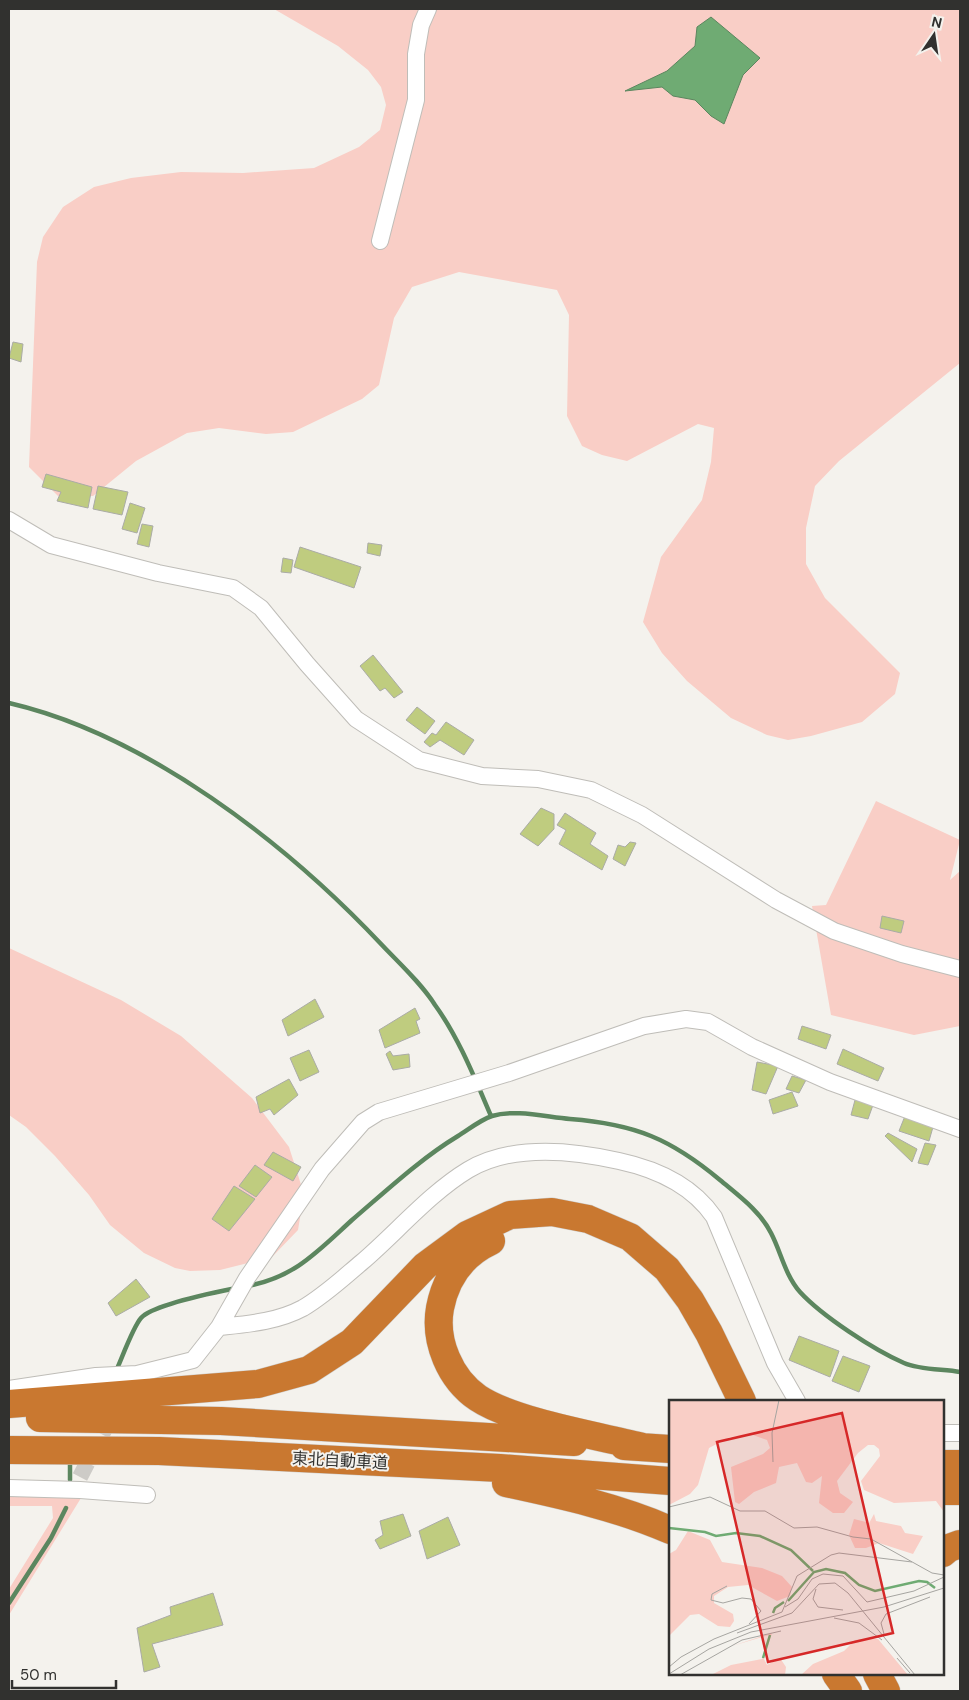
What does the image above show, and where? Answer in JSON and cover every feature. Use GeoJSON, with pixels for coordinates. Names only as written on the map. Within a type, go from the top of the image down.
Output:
{"type":"FeatureCollection","features":[{"type":"Feature","properties":{"kind":"highway"},"geometry":{"type":"LineString","coordinates":[[9,1404],[258,1384],[309,1370],[352,1342],[425,1266],[467,1235],[510,1215],[552,1212],[588,1218],[630,1237],[667,1269],[690,1300],[709,1334],[733,1400]]}},
{"type":"Feature","properties":{"kind":"highway"},"geometry":{"type":"LineString","coordinates":[[643,1447],[514,1414],[478,1398],[461,1381],[444,1353],[440,1339],[439,1317],[443,1292],[452,1273],[465,1258],[482,1245],[501,1236],[536,1227],[574,1230],[613,1244],[630,1254],[666,1292],[733,1400]]}},
{"type":"Feature","properties":{"kind":"highway","name":"東北自動車道"},"geometry":{"type":"LineString","coordinates":[[9,1419],[122,1418],[221,1421],[669,1449]]}},
{"type":"Feature","properties":{"kind":"highway","name":"東北自動車道"},"geometry":{"type":"LineString","coordinates":[[9,1450],[159,1450],[669,1481]]}},
{"type":"Feature","properties":{"kind":"highway"},"geometry":{"type":"LineString","coordinates":[[326,1459],[508,1484],[574,1498],[646,1520],[669,1530]]}},
{"type":"Feature","properties":{"kind":"highway"},"geometry":{"type":"LineString","coordinates":[[944,1464],[960,1464]]}},
{"type":"Feature","properties":{"kind":"highway"},"geometry":{"type":"LineString","coordinates":[[944,1492],[960,1491]]}},
{"type":"Feature","properties":{"kind":"highway"},"geometry":{"type":"LineString","coordinates":[[944,1552],[960,1544]]}},
{"type":"Feature","properties":{"kind":"highway"},"geometry":{"type":"LineString","coordinates":[[837,1675],[848,1691]]}},
{"type":"Feature","properties":{"kind":"highway"},"geometry":{"type":"LineString","coordinates":[[859,1675],[867,1691]]}},
{"type":"Feature","properties":{"kind":"highway"},"geometry":{"type":"LineString","coordinates":[[878,1675],[886,1691]]}},
{"type":"Feature","properties":{"kind":"highway"},"geometry":{"type":"LineString","coordinates":[[898,1675],[902,1691]]}},
{"type":"Feature","properties":{"kind":"street"},"geometry":{"type":"LineString","coordinates":[[380,241],[416,100],[416,54],[421,25],[428,9]]}},
{"type":"Feature","properties":{"kind":"street"},"geometry":{"type":"LineString","coordinates":[[9,520],[51,545],[158,573],[233,588],[261,608],[307,664],[356,718],[419,760],[482,776],[538,779],[590,790],[642,815],[776,900],[834,931],[902,954],[960,969]]}},
{"type":"Feature","properties":{"kind":"street"},"geometry":{"type":"LineString","coordinates":[[9,1389],[103,1376],[129,1379],[193,1360],[219,1327],[247,1278],[322,1169],[363,1122],[379,1112],[510,1073],[644,1026],[686,1019],[708,1022],[752,1047],[830,1082],[960,1130]]}},
{"type":"Feature","properties":{"kind":"street"},"geometry":{"type":"LineString","coordinates":[[219,1327],[253,1324],[302,1308],[328,1292],[452,1182],[484,1163],[529,1152],[599,1156],[655,1172],[697,1196],[707,1208],[714,1217],[776,1363],[796,1400]]}},
{"type":"Feature","properties":{"kind":"street"},"geometry":{"type":"LineString","coordinates":[[944,1433],[960,1433]]}},
{"type":"Feature","properties":{"kind":"street"},"geometry":{"type":"LineString","coordinates":[[9,1488],[80,1483],[147,1496]]}},
{"type":"Feature","properties":{"kind":"shaded area"},"geometry":{"type":"Polygon","coordinates":[[[274,9],[960,9],[960,363],[839,461],[815,486],[806,528],[806,564],[825,598],[900,673],[895,694],[862,722],[811,736],[788,740],[767,735],[731,718],[687,681],[662,653],[643,622],[661,557],[702,500],[711,462],[714,428],[698,424],[627,461],[602,455],[582,446],[567,416],[569,315],[557,290],[459,272],[412,287],[394,318],[379,385],[362,399],[293,432],[266,434],[219,428],[187,433],[136,461],[93,496],[58,496],[29,467],[37,262],[43,237],[63,207],[94,187],[131,178],[181,172],[243,173],[314,168],[359,147],[380,130],[386,105],[381,87],[368,70],[338,46],[274,9]]]}},
{"type":"Feature","properties":{"kind":"shaded area"},"geometry":{"type":"Polygon","coordinates":[[[711,17],[760,58],[743,75],[724,124],[711,116],[695,100],[673,96],[662,87],[625,91],[667,71],[695,46],[697,27],[711,17]]]}},
{"type":"Feature","properties":{"kind":"shaded area"},"geometry":{"type":"Polygon","coordinates":[[[876,801],[960,840],[950,880],[960,871],[960,1026],[914,1035],[831,1015],[812,906],[826,905],[876,801]]]}},
{"type":"Feature","properties":{"kind":"shaded area"},"geometry":{"type":"Polygon","coordinates":[[[9,948],[121,1000],[181,1036],[252,1098],[289,1147],[304,1194],[298,1230],[272,1257],[220,1270],[190,1271],[175,1268],[144,1253],[110,1225],[89,1195],[55,1156],[26,1127],[9,1115],[9,948]]]}},
{"type":"Feature","properties":{"kind":"shaded area"},"geometry":{"type":"Polygon","coordinates":[[[9,1493],[81,1498],[9,1615],[9,1589],[53,1518],[52,1506],[9,1506],[9,1493]]]}},
{"type":"Feature","properties":{"kind":"building"},"geometry":{"type":"Polygon","coordinates":[[[13,342],[23,344],[21,362],[9,358],[13,342]]]}},
{"type":"Feature","properties":{"kind":"building"},"geometry":{"type":"Polygon","coordinates":[[[46,474],[92,487],[88,508],[57,501],[61,492],[42,487],[46,474]]]}},
{"type":"Feature","properties":{"kind":"building"},"geometry":{"type":"Polygon","coordinates":[[[98,486],[128,492],[122,515],[93,509],[98,486]]]}},
{"type":"Feature","properties":{"kind":"building"},"geometry":{"type":"Polygon","coordinates":[[[130,503],[145,508],[137,533],[122,529],[130,503]]]}},
{"type":"Feature","properties":{"kind":"building"},"geometry":{"type":"Polygon","coordinates":[[[142,524],[153,526],[149,547],[137,544],[142,524]]]}},
{"type":"Feature","properties":{"kind":"building"},"geometry":{"type":"Polygon","coordinates":[[[368,543],[382,545],[380,556],[367,553],[368,543]]]}},
{"type":"Feature","properties":{"kind":"building"},"geometry":{"type":"Polygon","coordinates":[[[300,547],[361,567],[354,588],[294,567],[300,547]]]}},
{"type":"Feature","properties":{"kind":"building"},"geometry":{"type":"Polygon","coordinates":[[[283,558],[293,560],[291,573],[281,572],[283,558]]]}},
{"type":"Feature","properties":{"kind":"building"},"geometry":{"type":"Polygon","coordinates":[[[373,655],[403,692],[394,698],[385,688],[380,691],[360,666],[373,655]]]}},
{"type":"Feature","properties":{"kind":"building"},"geometry":{"type":"Polygon","coordinates":[[[417,707],[435,721],[425,734],[406,720],[417,707]]]}},
{"type":"Feature","properties":{"kind":"building"},"geometry":{"type":"Polygon","coordinates":[[[446,722],[474,740],[464,755],[440,740],[430,747],[424,742],[432,733],[436,735],[446,722]]]}},
{"type":"Feature","properties":{"kind":"building"},"geometry":{"type":"Polygon","coordinates":[[[541,808],[554,814],[554,829],[538,846],[520,834],[541,808]]]}},
{"type":"Feature","properties":{"kind":"building"},"geometry":{"type":"Polygon","coordinates":[[[565,813],[596,833],[590,844],[608,856],[602,870],[559,844],[566,830],[557,825],[565,813]]]}},
{"type":"Feature","properties":{"kind":"building"},"geometry":{"type":"Polygon","coordinates":[[[630,842],[636,843],[625,866],[613,859],[618,845],[625,847],[630,842]]]}},
{"type":"Feature","properties":{"kind":"building"},"geometry":{"type":"Polygon","coordinates":[[[882,916],[904,921],[901,933],[880,928],[882,916]]]}},
{"type":"Feature","properties":{"kind":"building"},"geometry":{"type":"Polygon","coordinates":[[[315,999],[324,1017],[288,1036],[282,1020],[315,999]]]}},
{"type":"Feature","properties":{"kind":"building"},"geometry":{"type":"Polygon","coordinates":[[[415,1008],[420,1019],[416,1021],[420,1033],[385,1048],[379,1030],[415,1008]]]}},
{"type":"Feature","properties":{"kind":"building"},"geometry":{"type":"Polygon","coordinates":[[[802,1026],[831,1035],[826,1049],[798,1039],[802,1026]]]}},
{"type":"Feature","properties":{"kind":"building"},"geometry":{"type":"Polygon","coordinates":[[[843,1049],[884,1068],[878,1081],[837,1064],[843,1049]]]}},
{"type":"Feature","properties":{"kind":"building"},"geometry":{"type":"Polygon","coordinates":[[[309,1050],[319,1072],[300,1081],[290,1058],[309,1050]]]}},
{"type":"Feature","properties":{"kind":"building"},"geometry":{"type":"Polygon","coordinates":[[[390,1051],[393,1056],[409,1054],[410,1067],[393,1070],[386,1054],[390,1051]]]}},
{"type":"Feature","properties":{"kind":"building"},"geometry":{"type":"Polygon","coordinates":[[[757,1062],[778,1066],[766,1094],[752,1090],[757,1062]]]}},
{"type":"Feature","properties":{"kind":"building"},"geometry":{"type":"Polygon","coordinates":[[[792,1076],[806,1080],[799,1093],[786,1089],[792,1076]]]}},
{"type":"Feature","properties":{"kind":"building"},"geometry":{"type":"Polygon","coordinates":[[[289,1079],[298,1095],[274,1115],[270,1109],[260,1113],[256,1097],[289,1079]]]}},
{"type":"Feature","properties":{"kind":"building"},"geometry":{"type":"Polygon","coordinates":[[[792,1092],[798,1106],[773,1114],[769,1100],[792,1092]]]}},
{"type":"Feature","properties":{"kind":"building"},"geometry":{"type":"Polygon","coordinates":[[[855,1100],[873,1105],[868,1119],[851,1115],[855,1100]]]}},
{"type":"Feature","properties":{"kind":"building"},"geometry":{"type":"Polygon","coordinates":[[[905,1116],[933,1127],[929,1141],[899,1131],[905,1116]]]}},
{"type":"Feature","properties":{"kind":"building"},"geometry":{"type":"Polygon","coordinates":[[[888,1133],[917,1149],[912,1162],[885,1136],[888,1133]]]}},
{"type":"Feature","properties":{"kind":"building"},"geometry":{"type":"Polygon","coordinates":[[[925,1143],[936,1145],[928,1165],[918,1163],[925,1143]]]}},
{"type":"Feature","properties":{"kind":"building"},"geometry":{"type":"Polygon","coordinates":[[[273,1152],[301,1167],[293,1181],[264,1165],[273,1152]]]}},
{"type":"Feature","properties":{"kind":"building"},"geometry":{"type":"Polygon","coordinates":[[[255,1165],[272,1177],[256,1197],[239,1186],[255,1165]]]}},
{"type":"Feature","properties":{"kind":"building"},"geometry":{"type":"Polygon","coordinates":[[[234,1186],[255,1199],[229,1231],[212,1219],[234,1186]]]}},
{"type":"Feature","properties":{"kind":"building"},"geometry":{"type":"Polygon","coordinates":[[[136,1279],[150,1297],[116,1316],[108,1303],[136,1279]]]}},
{"type":"Feature","properties":{"kind":"building"},"geometry":{"type":"Polygon","coordinates":[[[799,1336],[839,1351],[830,1377],[789,1360],[799,1336]]]}},
{"type":"Feature","properties":{"kind":"building"},"geometry":{"type":"Polygon","coordinates":[[[843,1356],[870,1366],[859,1392],[832,1381],[843,1356]]]}},
{"type":"Feature","properties":{"kind":"building"},"geometry":{"type":"Polygon","coordinates":[[[403,1514],[411,1536],[380,1549],[375,1540],[383,1535],[380,1521],[403,1514]]]}},
{"type":"Feature","properties":{"kind":"building"},"geometry":{"type":"Polygon","coordinates":[[[448,1517],[460,1545],[427,1559],[419,1531],[448,1517]]]}},
{"type":"Feature","properties":{"kind":"building"},"geometry":{"type":"Polygon","coordinates":[[[213,1593],[223,1625],[152,1644],[160,1667],[144,1672],[137,1628],[171,1615],[170,1607],[213,1593]]]}},
{"type":"Feature","properties":{"kind":"waterway"},"geometry":{"type":"LineString","coordinates":[[9,703],[61,718],[112,740],[162,767],[211,798],[258,832],[303,869],[344,907],[423,989],[444,1018],[459,1045],[491,1116]]}},
{"type":"Feature","properties":{"kind":"waterway"},"geometry":{"type":"LineString","coordinates":[[247,1286],[278,1277],[304,1262],[417,1165],[444,1145],[492,1116],[520,1113],[593,1121],[651,1136],[685,1154],[720,1180],[749,1204],[761,1218],[775,1240],[791,1278],[800,1292],[849,1332],[904,1363],[924,1368],[960,1372]]}},
{"type":"Feature","properties":{"kind":"waterway"},"geometry":{"type":"LineString","coordinates":[[116,1371],[135,1328],[141,1318],[148,1313],[186,1299],[237,1288]]}},
{"type":"Feature","properties":{"kind":"waterway"},"geometry":{"type":"LineString","coordinates":[[70,1464],[70,1480]]}},
{"type":"Feature","properties":{"kind":"waterway"},"geometry":{"type":"LineString","coordinates":[[9,1603],[51,1538],[66,1508]]}},
{"type":"Feature","properties":{"kind":"tunnel"},"geometry":{"type":"LineString","coordinates":[[80,1477],[113,1413]]}}]}
